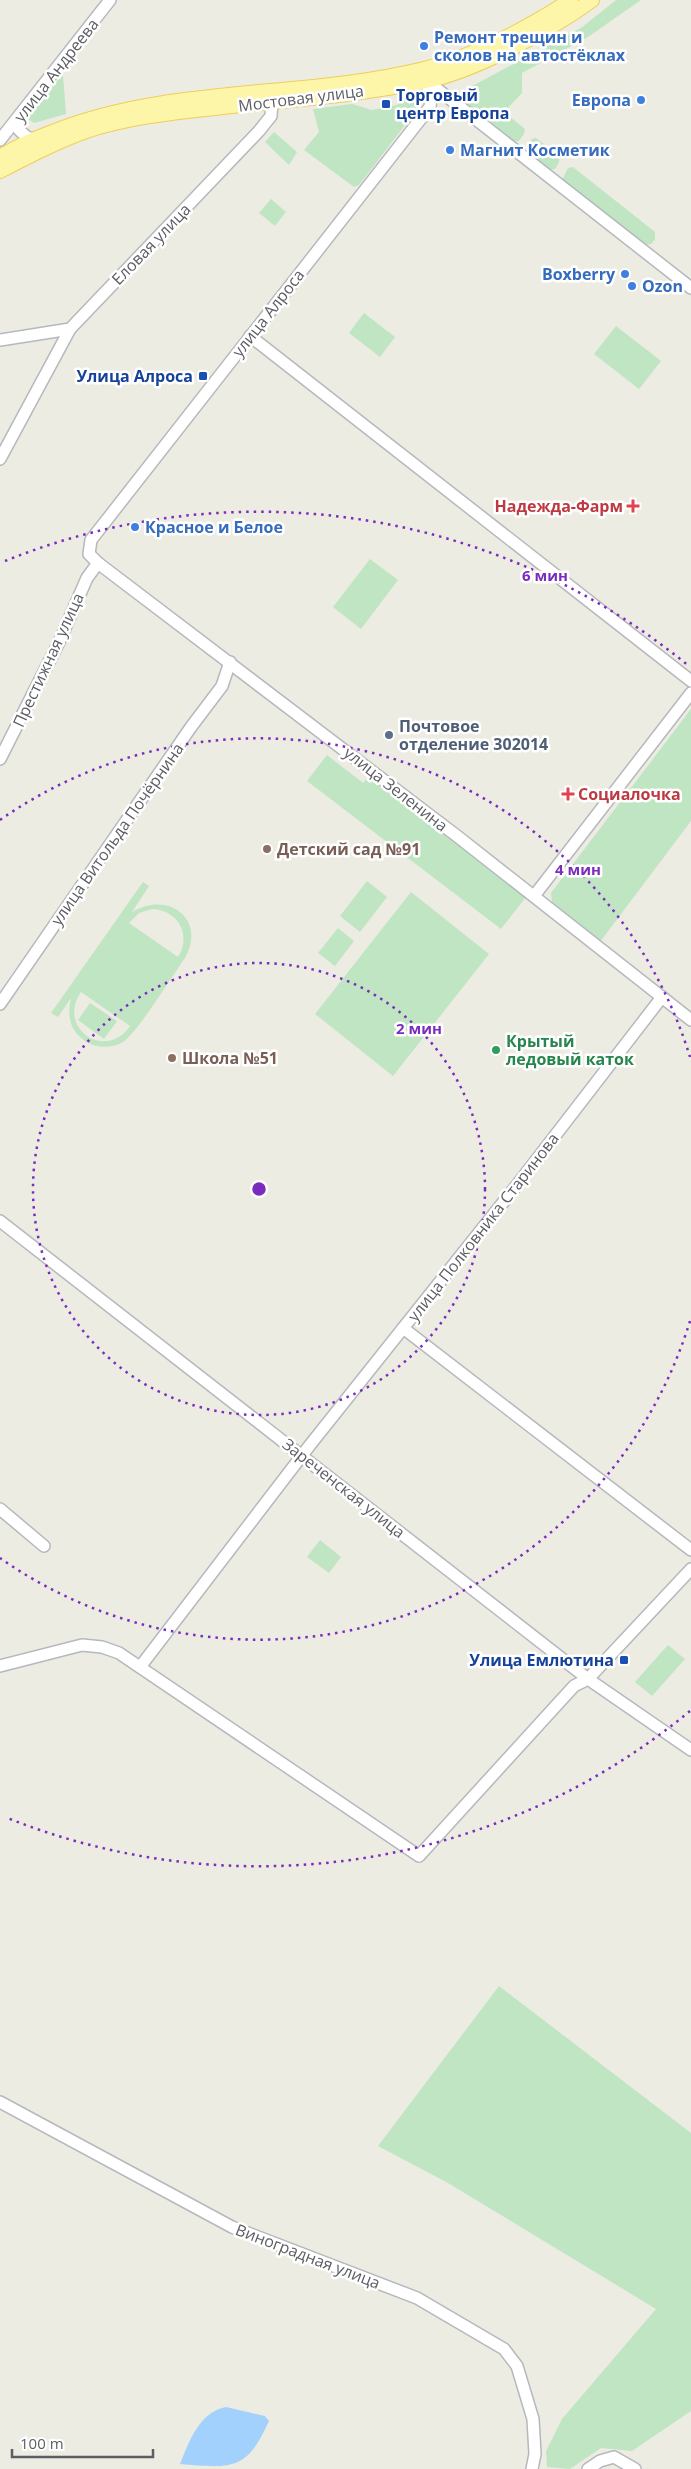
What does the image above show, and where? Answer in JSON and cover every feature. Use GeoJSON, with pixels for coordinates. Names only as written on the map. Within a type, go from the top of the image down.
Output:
{"type":"FeatureCollection","features":[{"type":"Feature","properties":{"kind":"main road","name":"Мостовая улица"},"geometry":{"type":"LineString","coordinates":[[0,171],[48,147],[90,130],[128,120],[272,102],[424,75],[447,62],[520,30],[571,0]]}},
{"type":"Feature","properties":{"kind":"main road","name":"Мостовая улица"},"geometry":{"type":"LineString","coordinates":[[0,157],[37,138],[86,120],[126,109],[179,100],[424,75],[451,74],[553,26],[592,0]]}},
{"type":"Feature","properties":{"kind":"street","name":"улица Андреева"},"geometry":{"type":"LineString","coordinates":[[0,140],[110,0]]}},
{"type":"Feature","properties":{"kind":"street"},"geometry":{"type":"LineString","coordinates":[[424,75],[691,288]]}},
{"type":"Feature","properties":{"kind":"street","name":"улица Алроса"},"geometry":{"type":"LineString","coordinates":[[98,563],[89,554],[91,540],[430,107],[431,98],[424,75]]}},
{"type":"Feature","properties":{"kind":"street","name":"Еловая улица"},"geometry":{"type":"LineString","coordinates":[[0,459],[70,329],[259,131],[271,116],[272,102]]}},
{"type":"Feature","properties":{"kind":"street"},"geometry":{"type":"LineString","coordinates":[[20,116],[19,130],[28,138],[37,138]]}},
{"type":"Feature","properties":{"kind":"street"},"geometry":{"type":"LineString","coordinates":[[0,340],[70,329]]}},
{"type":"Feature","properties":{"kind":"street"},"geometry":{"type":"LineString","coordinates":[[250,336],[691,681]]}},
{"type":"Feature","properties":{"kind":"street","name":"улица Зеленина"},"geometry":{"type":"LineString","coordinates":[[98,563],[534,896],[691,1020]]}},
{"type":"Feature","properties":{"kind":"street","name":"Престижная улица"},"geometry":{"type":"LineString","coordinates":[[0,759],[58,642],[82,587],[98,563]]}},
{"type":"Feature","properties":{"kind":"street","name":"улица Витольда Почёрнина"},"geometry":{"type":"LineString","coordinates":[[0,1004],[191,727],[222,686],[230,662]]}},
{"type":"Feature","properties":{"kind":"street"},"geometry":{"type":"LineString","coordinates":[[534,896],[691,693]]}},
{"type":"Feature","properties":{"kind":"street","name":"улица Полковника Старинова"},"geometry":{"type":"LineString","coordinates":[[140,1667],[302,1456],[517,1185],[662,997]]}},
{"type":"Feature","properties":{"kind":"street","name":"Зареченская улица"},"geometry":{"type":"LineString","coordinates":[[0,1221],[588,1679],[691,1750]]}},
{"type":"Feature","properties":{"kind":"street"},"geometry":{"type":"LineString","coordinates":[[403,1328],[691,1550]]}},
{"type":"Feature","properties":{"kind":"street"},"geometry":{"type":"LineString","coordinates":[[0,1510],[44,1546]]}},
{"type":"Feature","properties":{"kind":"street"},"geometry":{"type":"LineString","coordinates":[[0,1666],[82,1645],[102,1647],[119,1653],[419,1856],[574,1686],[588,1679],[691,1569]]}},
{"type":"Feature","properties":{"kind":"street","name":"Виноградная улица"},"geometry":{"type":"LineString","coordinates":[[0,2102],[232,2227],[417,2298],[504,2349],[517,2366],[533,2419],[535,2454],[532,2469]]}},
{"type":"Feature","properties":{"kind":"street"},"geometry":{"type":"LineString","coordinates":[[588,2469],[600,2461],[614,2457],[635,2469]]}},
{"type":"Feature","properties":{"kind":"green space"},"geometry":{"type":"Polygon","coordinates":[[[616,0],[641,0],[588,37],[522,73],[522,93],[504,112],[525,129],[519,141],[513,142],[465,105],[461,92],[581,28],[616,0]]]}},
{"type":"Feature","properties":{"kind":"green space"},"geometry":{"type":"Polygon","coordinates":[[[63,75],[66,114],[34,123],[24,116],[63,75]]]}},
{"type":"Feature","properties":{"kind":"green space"},"geometry":{"type":"Polygon","coordinates":[[[411,94],[418,95],[422,103],[359,185],[354,187],[304,150],[319,132],[313,109],[352,104],[372,110],[397,105],[411,94]]]}},
{"type":"Feature","properties":{"kind":"green space"},"geometry":{"type":"Polygon","coordinates":[[[274,132],[297,152],[289,165],[265,142],[274,132]]]}},
{"type":"Feature","properties":{"kind":"green space"},"geometry":{"type":"Polygon","coordinates":[[[536,138],[560,156],[555,169],[549,170],[525,151],[532,139],[536,138]]]}},
{"type":"Feature","properties":{"kind":"green space"},"geometry":{"type":"Polygon","coordinates":[[[573,167],[655,232],[655,239],[651,244],[644,245],[562,180],[568,168],[573,167]]]}},
{"type":"Feature","properties":{"kind":"green space"},"geometry":{"type":"Polygon","coordinates":[[[271,199],[286,212],[275,226],[259,213],[271,199]]]}},
{"type":"Feature","properties":{"kind":"green space"},"geometry":{"type":"Polygon","coordinates":[[[364,313],[395,337],[380,357],[349,333],[364,313]]]}},
{"type":"Feature","properties":{"kind":"green space"},"geometry":{"type":"Polygon","coordinates":[[[616,326],[661,361],[639,389],[594,354],[616,326]]]}},
{"type":"Feature","properties":{"kind":"green space"},"geometry":{"type":"Polygon","coordinates":[[[370,559],[398,580],[361,629],[333,607],[370,559]]]}},
{"type":"Feature","properties":{"kind":"green space"},"geometry":{"type":"Polygon","coordinates":[[[691,709],[691,821],[600,942],[557,908],[552,902],[551,893],[691,709]]]}},
{"type":"Feature","properties":{"kind":"green space"},"geometry":{"type":"Polygon","coordinates":[[[327,755],[363,783],[369,776],[526,897],[501,929],[307,781],[327,755]]]}},
{"type":"Feature","properties":{"kind":"green space"},"geometry":{"type":"Polygon","coordinates":[[[367,881],[387,897],[360,932],[340,916],[367,881]]]}},
{"type":"Feature","properties":{"kind":"green space"},"geometry":{"type":"Polygon","coordinates":[[[143,882],[149,886],[132,912],[146,906],[159,904],[180,912],[187,921],[191,931],[191,944],[185,958],[146,1016],[123,1042],[118,1045],[100,1047],[84,1041],[71,1024],[69,1008],[71,998],[58,1017],[51,1013],[143,882]],[[152,909],[139,913],[129,923],[178,957],[184,940],[180,925],[169,914],[161,910],[152,909]],[[81,992],[75,1005],[75,1018],[79,1028],[87,1036],[97,1041],[109,1041],[120,1036],[130,1026],[81,992]]]}},
{"type":"Feature","properties":{"kind":"green space"},"geometry":{"type":"Polygon","coordinates":[[[411,892],[489,954],[393,1076],[315,1014],[411,892]]]}},
{"type":"Feature","properties":{"kind":"green space"},"geometry":{"type":"Polygon","coordinates":[[[338,928],[354,941],[335,966],[318,953],[338,928]]]}},
{"type":"Feature","properties":{"kind":"green space"},"geometry":{"type":"Polygon","coordinates":[[[90,1003],[117,1021],[104,1039],[78,1020],[90,1003]]]}},
{"type":"Feature","properties":{"kind":"green space"},"geometry":{"type":"Polygon","coordinates":[[[320,1540],[341,1557],[329,1573],[307,1557],[320,1540]]]}},
{"type":"Feature","properties":{"kind":"green space"},"geometry":{"type":"Polygon","coordinates":[[[668,1645],[685,1659],[652,1696],[635,1682],[668,1645]]]}},
{"type":"Feature","properties":{"kind":"green space"},"geometry":{"type":"Polygon","coordinates":[[[499,1986],[691,2133],[691,2411],[632,2451],[601,2448],[570,2469],[547,2467],[546,2451],[562,2419],[656,2309],[448,2183],[378,2146],[499,1986]]]}},
{"type":"Feature","properties":{"kind":"water"},"geometry":{"type":"Polygon","coordinates":[[[226,2407],[265,2416],[269,2421],[254,2449],[246,2457],[227,2465],[199,2466],[180,2464],[191,2438],[202,2421],[217,2410],[226,2407]]]}},
{"type":"Feature","properties":{"kind":"place","name":"Ремонт трещин и сколов на автостёклах"},"geometry":{"type":"Point","coordinates":[424,46]}},
{"type":"Feature","properties":{"kind":"place","name":"Европа"},"geometry":{"type":"Point","coordinates":[641,100]}},
{"type":"Feature","properties":{"kind":"place","name":"Торговый центр Европа"},"geometry":{"type":"Point","coordinates":[386,104]}},
{"type":"Feature","properties":{"kind":"place","name":"Магнит Косметик"},"geometry":{"type":"Point","coordinates":[450,150]}},
{"type":"Feature","properties":{"kind":"place","name":"Boxberry"},"geometry":{"type":"Point","coordinates":[625,274]}},
{"type":"Feature","properties":{"kind":"place","name":"Ozon"},"geometry":{"type":"Point","coordinates":[632,286]}},
{"type":"Feature","properties":{"kind":"place","name":"Улица Алроса"},"geometry":{"type":"Point","coordinates":[203,376]}},
{"type":"Feature","properties":{"kind":"place","name":"Надежда-Фарм"},"geometry":{"type":"Point","coordinates":[633,506]}},
{"type":"Feature","properties":{"kind":"place","name":"Красное и Белое"},"geometry":{"type":"Point","coordinates":[135,527]}},
{"type":"Feature","properties":{"kind":"place","name":"Почтовое отделение 302014"},"geometry":{"type":"Point","coordinates":[389,735]}},
{"type":"Feature","properties":{"kind":"place","name":"Социалочка"},"geometry":{"type":"Point","coordinates":[568,794]}},
{"type":"Feature","properties":{"kind":"place","name":"Детский сад №91"},"geometry":{"type":"Point","coordinates":[267,849]}},
{"type":"Feature","properties":{"kind":"place","name":"Крытый ледовый каток"},"geometry":{"type":"Point","coordinates":[496,1050]}},
{"type":"Feature","properties":{"kind":"place","name":"Школа №51"},"geometry":{"type":"Point","coordinates":[172,1058]}},
{"type":"Feature","properties":{"kind":"place","name":"Улица Емлютина"},"geometry":{"type":"Point","coordinates":[624,1660]}}]}
